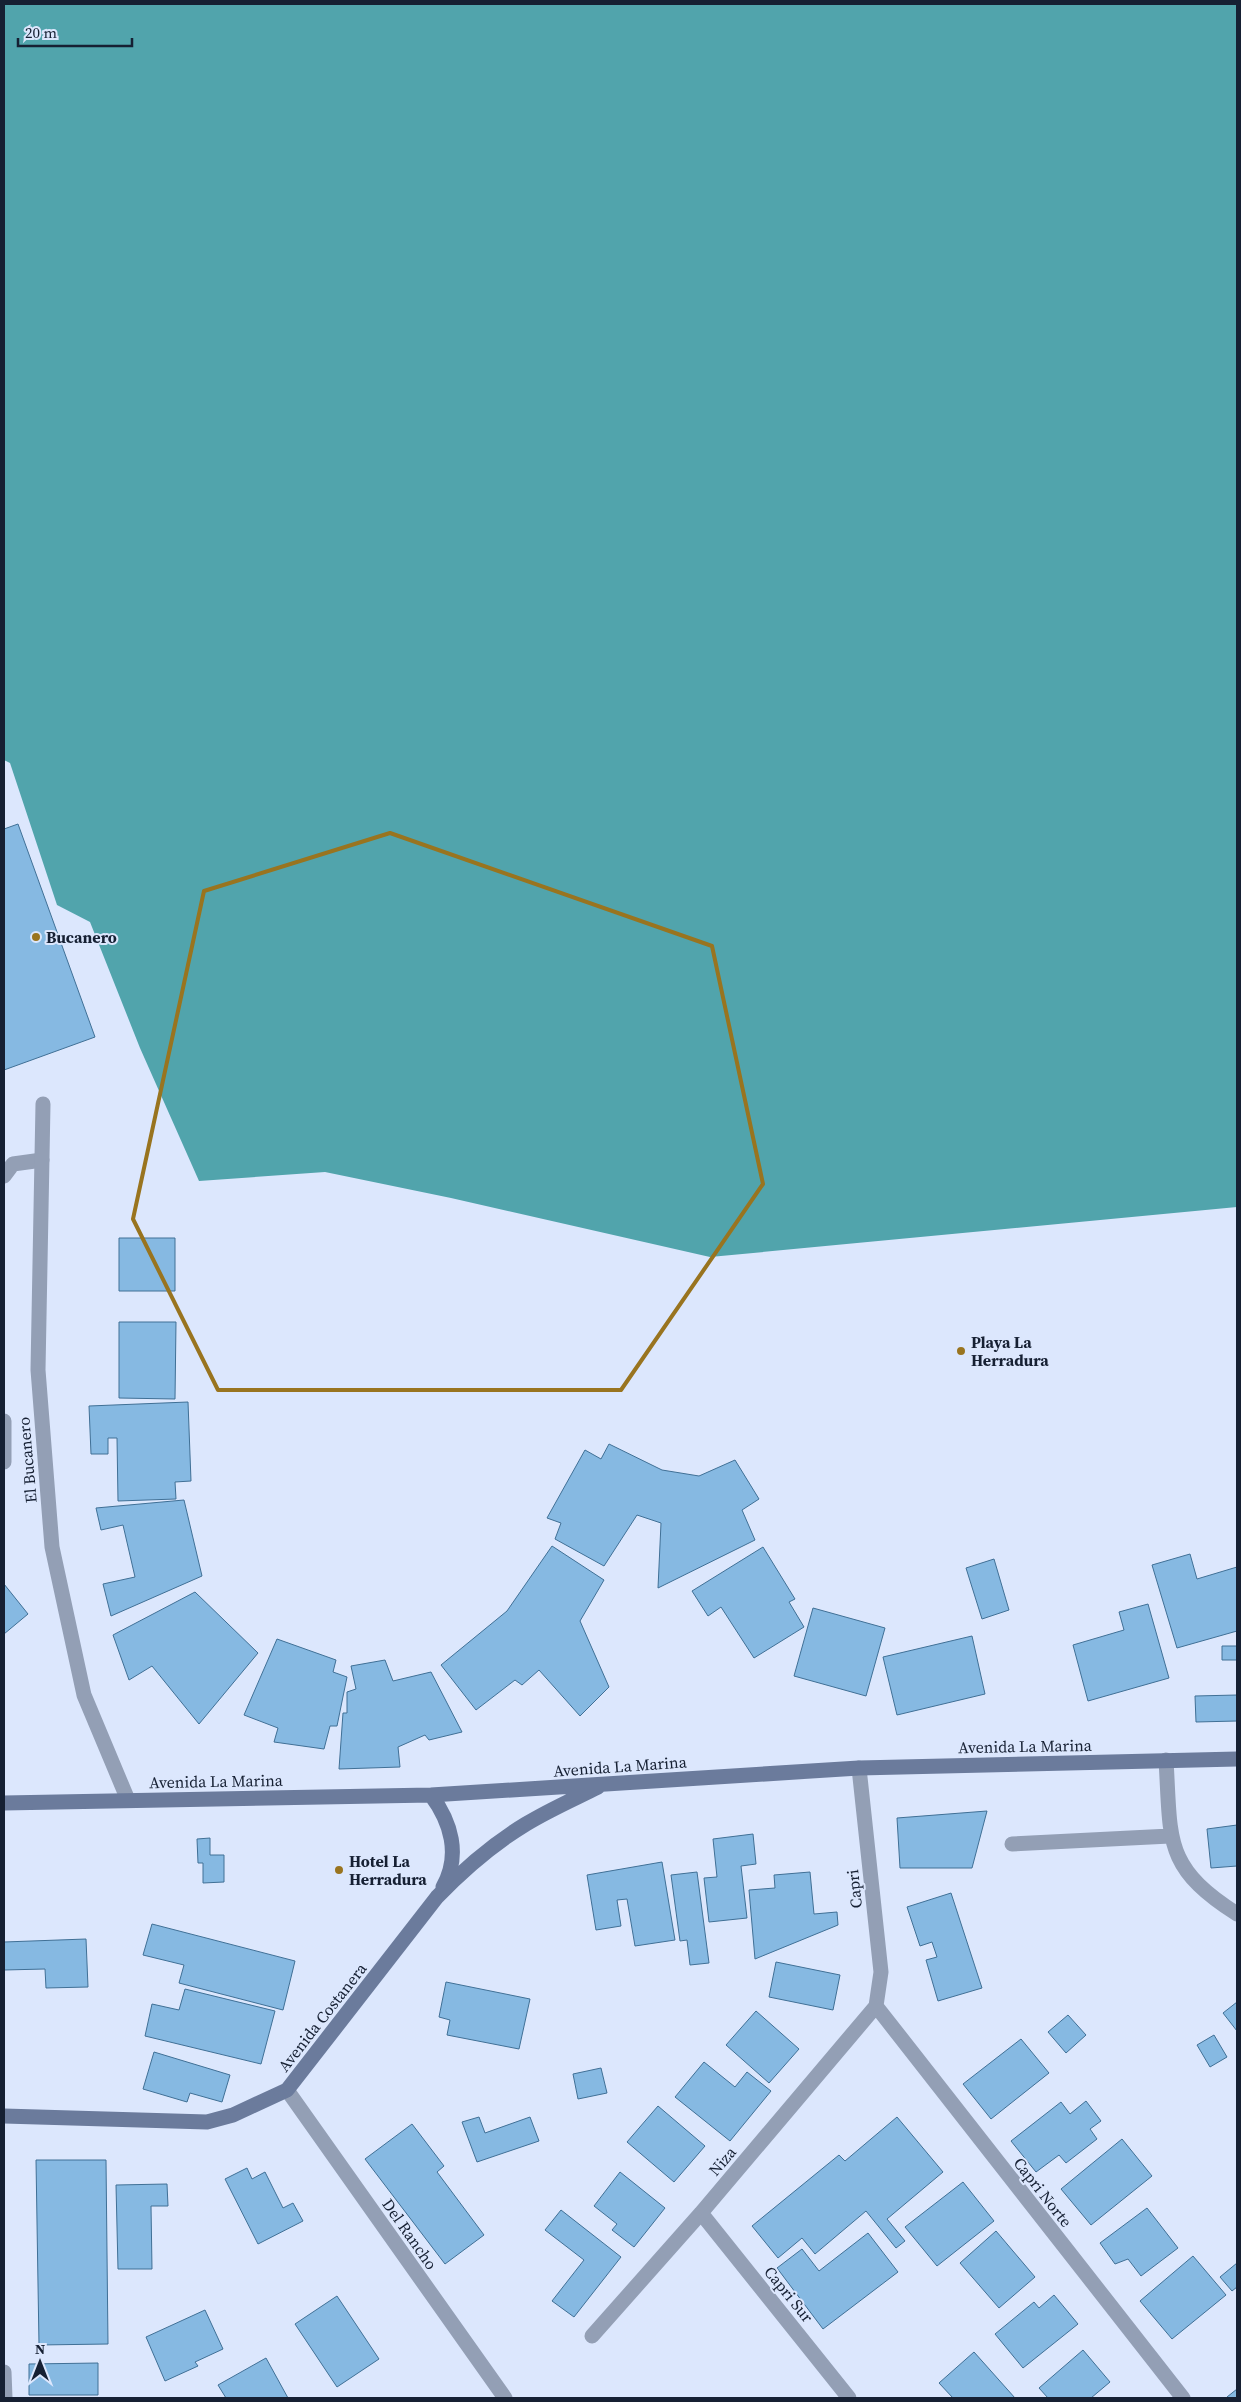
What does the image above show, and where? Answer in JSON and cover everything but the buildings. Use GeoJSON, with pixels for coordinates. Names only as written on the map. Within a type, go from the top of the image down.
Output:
{"type":"FeatureCollection","features":[{"type":"Feature","properties":{"kind":"main road","name":"Avenida La Marina"},"geometry":{"type":"LineString","coordinates":[[4,1803],[431,1795],[859,1768],[1237,1759]]}},
{"type":"Feature","properties":{"kind":"main road","name":"Avenida Costanera"},"geometry":{"type":"LineString","coordinates":[[4,2116],[207,2122],[234,2116],[287,2090],[437,1897],[465,1868],[495,1844],[527,1823],[604,1784]]}},
{"type":"Feature","properties":{"kind":"main road"},"geometry":{"type":"LineString","coordinates":[[431,1795],[442,1808],[449,1824],[452,1841],[452,1861],[447,1880],[437,1897]]}},
{"type":"Feature","properties":{"kind":"street","name":"El Bucanero"},"geometry":{"type":"LineString","coordinates":[[43,1104],[38,1370],[52,1548],[84,1695],[128,1800]]}},
{"type":"Feature","properties":{"kind":"street"},"geometry":{"type":"LineString","coordinates":[[4,1176],[13,1164],[42,1160]]}},
{"type":"Feature","properties":{"kind":"street"},"geometry":{"type":"LineString","coordinates":[[4,1421],[4,1462]]}},
{"type":"Feature","properties":{"kind":"street"},"geometry":{"type":"LineString","coordinates":[[1166,1760],[1170,1836],[1176,1853],[1194,1882],[1206,1894],[1237,1914]]}},
{"type":"Feature","properties":{"kind":"street","name":"Capri"},"geometry":{"type":"LineString","coordinates":[[859,1768],[880,1972],[876,2006]]}},
{"type":"Feature","properties":{"kind":"street"},"geometry":{"type":"LineString","coordinates":[[1012,1844],[1170,1836]]}},
{"type":"Feature","properties":{"kind":"street","name":"Niza"},"geometry":{"type":"LineString","coordinates":[[592,2336],[701,2212],[876,2006]]}},
{"type":"Feature","properties":{"kind":"street","name":"Capri Norte"},"geometry":{"type":"LineString","coordinates":[[876,2006],[1183,2398]]}},
{"type":"Feature","properties":{"kind":"street","name":"Del Rancho"},"geometry":{"type":"LineString","coordinates":[[287,2090],[505,2398]]}},
{"type":"Feature","properties":{"kind":"street","name":"Capri Sur"},"geometry":{"type":"LineString","coordinates":[[701,2212],[850,2398]]}},
{"type":"Feature","properties":{"kind":"street"},"geometry":{"type":"LineString","coordinates":[[4,2372],[5,2398]]}},
{"type":"Feature","properties":{"kind":"highlighted area"},"geometry":{"type":"Polygon","coordinates":[[[390,833],[712,946],[763,1184],[621,1390],[218,1390],[133,1219],[204,891],[390,833]]]}},
{"type":"Feature","properties":{"kind":"shaded area"},"geometry":{"type":"Polygon","coordinates":[[[4,4],[1237,4],[1237,1207],[710,1257],[451,1198],[325,1172],[199,1181],[140,1048],[90,922],[57,905],[10,763],[4,760],[4,4]]]}},
{"type":"Feature","properties":{"kind":"place","name":"Bucanero"},"geometry":{"type":"Point","coordinates":[36,937]}},
{"type":"Feature","properties":{"kind":"place","name":"Playa La Herradura"},"geometry":{"type":"Point","coordinates":[961,1351]}},
{"type":"Feature","properties":{"kind":"place","name":"Hotel La Herradura"},"geometry":{"type":"Point","coordinates":[339,1870]}}]}
